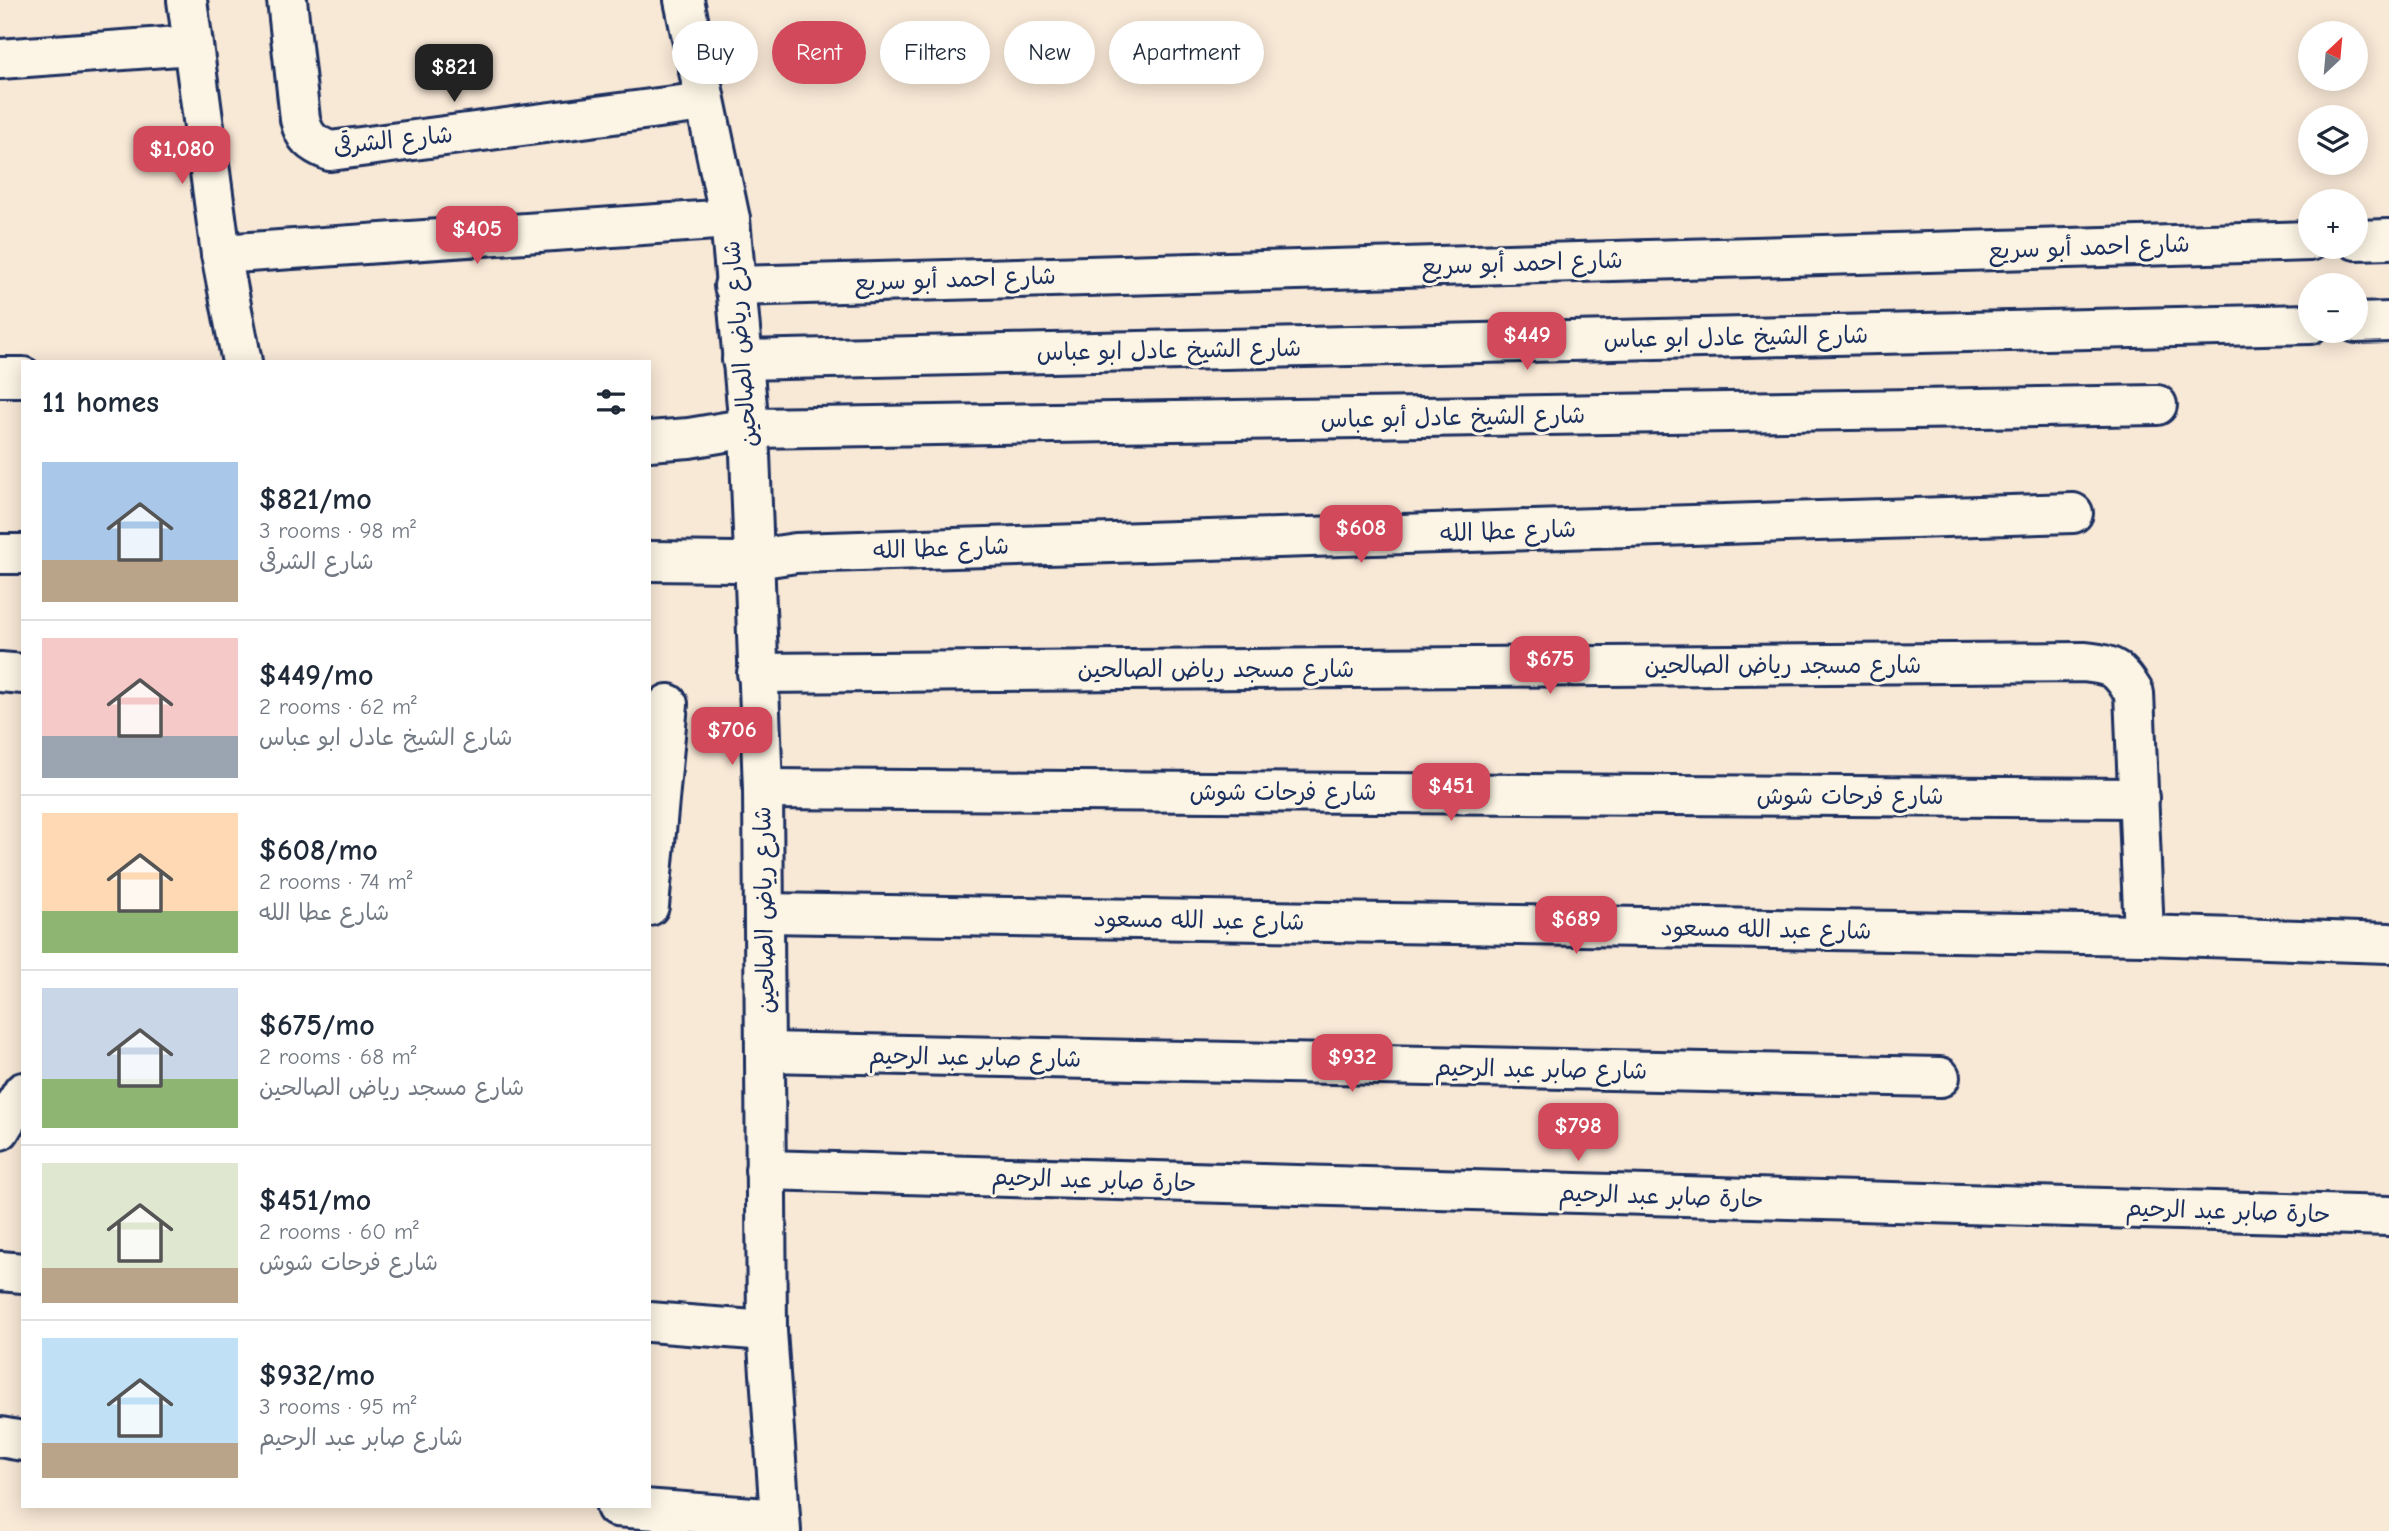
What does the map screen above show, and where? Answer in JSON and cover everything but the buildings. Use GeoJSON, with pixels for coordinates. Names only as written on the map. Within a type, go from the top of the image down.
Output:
{"type":"FeatureCollection","features":[{"type":"Feature","properties":{"kind":"street"},"geometry":{"type":"LineString","coordinates":[[187,0],[221,254],[242,360]]}},
{"type":"Feature","properties":{"kind":"street","name":"شارع الشرقى"},"geometry":{"type":"LineString","coordinates":[[287,0],[303,135],[315,145],[330,151],[704,102]]}},
{"type":"Feature","properties":{"kind":"street","name":"شارع رياض الصالحين"},"geometry":{"type":"LineString","coordinates":[[684,0],[730,219],[749,428],[763,789],[767,1331],[780,1525]]}},
{"type":"Feature","properties":{"kind":"street"},"geometry":{"type":"LineString","coordinates":[[0,60],[192,45]]}},
{"type":"Feature","properties":{"kind":"street"},"geometry":{"type":"LineString","coordinates":[[221,254],[730,219]]}},
{"type":"Feature","properties":{"kind":"street"},"geometry":{"type":"LineString","coordinates":[[2368,240],[2389,239]]}},
{"type":"Feature","properties":{"kind":"street","name":"شارع احمد أبو سريع"},"geometry":{"type":"LineString","coordinates":[[734,286],[2298,241]]}},
{"type":"Feature","properties":{"kind":"street"},"geometry":{"type":"LineString","coordinates":[[2368,323],[2389,322]]}},
{"type":"Feature","properties":{"kind":"street","name":"شارع الشيخ عادل ابو عباس"},"geometry":{"type":"LineString","coordinates":[[743,360],[2298,324]]}},
{"type":"Feature","properties":{"kind":"street"},"geometry":{"type":"LineString","coordinates":[[0,377],[21,377]]}},
{"type":"Feature","properties":{"kind":"street","name":"شارع الشيخ عادل أبو عباس"},"geometry":{"type":"LineString","coordinates":[[651,441],[690,438],[749,428],[2157,405]]}},
{"type":"Feature","properties":{"kind":"street","name":"شارع عطا الله"},"geometry":{"type":"LineString","coordinates":[[651,561],[736,562],[796,553],[2073,513]]}},
{"type":"Feature","properties":{"kind":"street"},"geometry":{"type":"LineString","coordinates":[[0,554],[21,554]]}},
{"type":"Feature","properties":{"kind":"street","name":"شارع مسجد رياض الصالحين"},"geometry":{"type":"LineString","coordinates":[[757,673],[2084,662],[2107,665],[2123,675],[2134,693],[2144,935]]}},
{"type":"Feature","properties":{"kind":"street"},"geometry":{"type":"LineString","coordinates":[[0,672],[21,674]]}},
{"type":"Feature","properties":{"kind":"street"},"geometry":{"type":"LineString","coordinates":[[651,885],[668,704]]}},
{"type":"Feature","properties":{"kind":"street","name":"شارع فرحات شوش"},"geometry":{"type":"LineString","coordinates":[[763,789],[2139,798]]}},
{"type":"Feature","properties":{"kind":"street","name":"شارع عبد الله مسعود"},"geometry":{"type":"LineString","coordinates":[[765,913],[2144,935],[2389,943]]}},
{"type":"Feature","properties":{"kind":"street","name":"شارع صابر عبد الرحيم"},"geometry":{"type":"LineString","coordinates":[[765,1052],[1940,1077]]}},
{"type":"Feature","properties":{"kind":"street"},"geometry":{"type":"LineString","coordinates":[[0,1130],[21,1095]]}},
{"type":"Feature","properties":{"kind":"street","name":"حارة صابر عبد الرحيم"},"geometry":{"type":"LineString","coordinates":[[765,1170],[2389,1216]]}},
{"type":"Feature","properties":{"kind":"street"},"geometry":{"type":"LineString","coordinates":[[0,1271],[21,1273]]}},
{"type":"Feature","properties":{"kind":"street"},"geometry":{"type":"LineString","coordinates":[[651,1322],[767,1331]]}},
{"type":"Feature","properties":{"kind":"street"},"geometry":{"type":"LineString","coordinates":[[0,1437],[21,1441]]}},
{"type":"Feature","properties":{"kind":"street"},"geometry":{"type":"LineString","coordinates":[[625,1508],[780,1525]]}}]}
